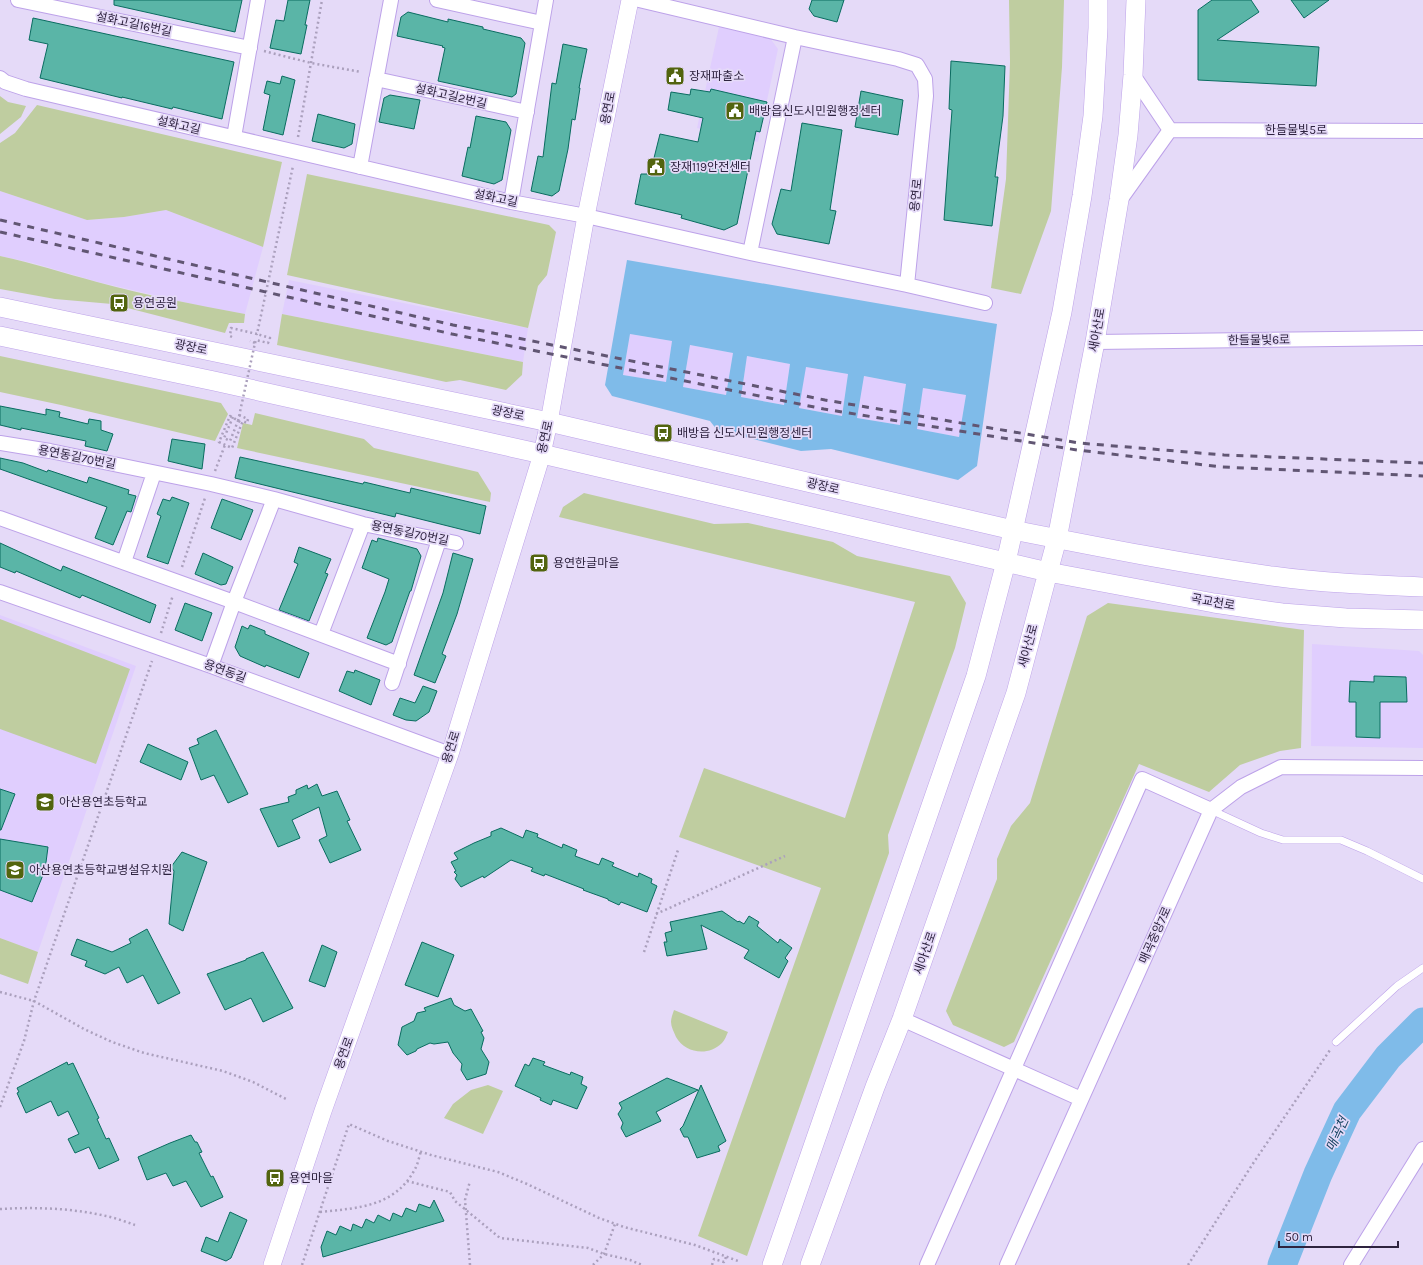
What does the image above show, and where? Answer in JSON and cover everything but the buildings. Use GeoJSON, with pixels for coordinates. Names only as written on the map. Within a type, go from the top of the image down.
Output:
{"type":"FeatureCollection","features":[{"type":"Feature","properties":{"kind":"main road"},"geometry":{"type":"LineString","coordinates":[[772,1265],[976,676],[1006,562],[1062,312],[1082,196],[1093,116],[1098,28],[1098,0]]}},
{"type":"Feature","properties":{"kind":"main road","name":"새아산로"},"geometry":{"type":"LineString","coordinates":[[810,1265],[875,1087],[902,1019],[1016,693],[1057,539],[1095,342],[1119,200],[1128,135],[1133,75],[1136,0]]}},
{"type":"Feature","properties":{"kind":"main road","name":"광장로"},"geometry":{"type":"LineString","coordinates":[[0,307],[549,422],[1013,530]]}},
{"type":"Feature","properties":{"kind":"main road"},"geometry":{"type":"LineString","coordinates":[[0,336],[214,381],[542,454],[1006,562]]}},
{"type":"Feature","properties":{"kind":"main road"},"geometry":{"type":"LineString","coordinates":[[1013,530],[1273,577],[1423,587]]}},
{"type":"Feature","properties":{"kind":"main road","name":"곡교천로"},"geometry":{"type":"LineString","coordinates":[[1006,562],[1048,572],[1282,613],[1346,618],[1423,620]]}},
{"type":"Feature","properties":{"kind":"street","name":"설화고길16번길"},"geometry":{"type":"LineString","coordinates":[[18,0],[60,4],[256,50]]}},
{"type":"Feature","properties":{"kind":"street"},"geometry":{"type":"LineString","coordinates":[[234,137],[256,50],[258,0]]}},
{"type":"Feature","properties":{"kind":"street"},"geometry":{"type":"LineString","coordinates":[[360,167],[391,0]]}},
{"type":"Feature","properties":{"kind":"street"},"geometry":{"type":"LineString","coordinates":[[437,0],[542,23]]}},
{"type":"Feature","properties":{"kind":"street"},"geometry":{"type":"LineString","coordinates":[[511,202],[546,0]]}},
{"type":"Feature","properties":{"kind":"street","name":"용연로"},"geometry":{"type":"LineString","coordinates":[[272,1265],[326,1103],[450,754],[542,454],[586,216],[630,0]]}},
{"type":"Feature","properties":{"kind":"street","name":"용연로"},"geometry":{"type":"LineString","coordinates":[[639,0],[795,37],[898,59],[917,65],[925,79],[926,96],[907,285]]}},
{"type":"Feature","properties":{"kind":"street"},"geometry":{"type":"LineString","coordinates":[[750,254],[795,37]]}},
{"type":"Feature","properties":{"kind":"street"},"geometry":{"type":"LineString","coordinates":[[1119,200],[1170,130],[1133,75]]}},
{"type":"Feature","properties":{"kind":"street","name":"설화고길"},"geometry":{"type":"LineString","coordinates":[[0,78],[5,82],[26,89],[511,202],[586,216]]}},
{"type":"Feature","properties":{"kind":"street","name":"설화고길2번길"},"geometry":{"type":"LineString","coordinates":[[376,79],[527,112]]}},
{"type":"Feature","properties":{"kind":"street","name":"한들물빛5로"},"geometry":{"type":"LineString","coordinates":[[1170,130],[1423,131]]}},
{"type":"Feature","properties":{"kind":"street"},"geometry":{"type":"LineString","coordinates":[[586,216],[750,254],[907,285],[986,303]]}},
{"type":"Feature","properties":{"kind":"street","name":"한들물빛6로"},"geometry":{"type":"LineString","coordinates":[[1095,342],[1423,338]]}},
{"type":"Feature","properties":{"kind":"street","name":"용연동길70번길"},"geometry":{"type":"LineString","coordinates":[[0,443],[50,451],[211,484],[274,499],[363,524],[456,543]]}},
{"type":"Feature","properties":{"kind":"street"},"geometry":{"type":"LineString","coordinates":[[124,562],[154,473]]}},
{"type":"Feature","properties":{"kind":"street"},"geometry":{"type":"LineString","coordinates":[[211,666],[274,499]]}},
{"type":"Feature","properties":{"kind":"street"},"geometry":{"type":"LineString","coordinates":[[0,518],[234,602],[399,664]]}},
{"type":"Feature","properties":{"kind":"street","name":"용연동길70번길"},"geometry":{"type":"LineString","coordinates":[[321,634],[363,524]]}},
{"type":"Feature","properties":{"kind":"street"},"geometry":{"type":"LineString","coordinates":[[392,683],[439,540]]}},
{"type":"Feature","properties":{"kind":"street","name":"용연동길"},"geometry":{"type":"LineString","coordinates":[[0,592],[211,666],[450,754]]}},
{"type":"Feature","properties":{"kind":"street","name":"매곡중앙7로"},"geometry":{"type":"LineString","coordinates":[[1007,1265],[1211,810],[1241,788],[1281,767],[1423,768]]}},
{"type":"Feature","properties":{"kind":"street"},"geometry":{"type":"LineString","coordinates":[[926,1265],[1142,779],[1211,810]]}},
{"type":"Feature","properties":{"kind":"street"},"geometry":{"type":"LineString","coordinates":[[902,1019],[1081,1099]]}},
{"type":"Feature","properties":{"kind":"street"},"geometry":{"type":"LineString","coordinates":[[1351,1265],[1423,1148]]}},
{"type":"Feature","properties":{"kind":"lane"},"geometry":{"type":"LineString","coordinates":[[1211,810],[1261,833],[1283,840],[1341,840],[1367,851],[1423,879]]}},
{"type":"Feature","properties":{"kind":"lane"},"geometry":{"type":"LineString","coordinates":[[1336,1042],[1397,986],[1423,968]]}},
{"type":"Feature","properties":{"kind":"path"},"geometry":{"type":"LineString","coordinates":[[296,143],[322,0]]}},
{"type":"Feature","properties":{"kind":"path"},"geometry":{"type":"LineString","coordinates":[[256,50],[311,63],[361,72]]}},
{"type":"Feature","properties":{"kind":"path"},"geometry":{"type":"LineString","coordinates":[[257,334],[294,162]]}},
{"type":"Feature","properties":{"kind":"path"},"geometry":{"type":"LineString","coordinates":[[236,338],[230,336],[231,328],[270,338],[268,343],[256,340],[255,343],[243,340]]}},
{"type":"Feature","properties":{"kind":"path"},"geometry":{"type":"LineString","coordinates":[[233,417],[224,438],[230,440],[239,416],[255,343]]}},
{"type":"Feature","properties":{"kind":"path"},"geometry":{"type":"LineString","coordinates":[[233,417],[230,416],[219,442],[232,448],[242,423]]}},
{"type":"Feature","properties":{"kind":"path"},"geometry":{"type":"LineString","coordinates":[[239,416],[248,419],[247,422],[242,421],[242,423]]}},
{"type":"Feature","properties":{"kind":"path"},"geometry":{"type":"LineString","coordinates":[[233,417],[242,423]]}},
{"type":"Feature","properties":{"kind":"path"},"geometry":{"type":"LineString","coordinates":[[214,475],[225,446]]}},
{"type":"Feature","properties":{"kind":"path"},"geometry":{"type":"LineString","coordinates":[[180,574],[205,498]]}},
{"type":"Feature","properties":{"kind":"path"},"geometry":{"type":"LineString","coordinates":[[161,633],[175,588]]}},
{"type":"Feature","properties":{"kind":"path"},"geometry":{"type":"LineString","coordinates":[[0,1107],[24,1041],[34,1001],[152,660]]}},
{"type":"Feature","properties":{"kind":"path"},"geometry":{"type":"LineString","coordinates":[[644,952],[678,850]]}},
{"type":"Feature","properties":{"kind":"path"},"geometry":{"type":"LineString","coordinates":[[656,914],[784,856]]}},
{"type":"Feature","properties":{"kind":"path"},"geometry":{"type":"LineString","coordinates":[[0,992],[34,1001],[84,1029],[112,1042],[144,1053],[223,1071],[253,1082],[288,1100]]}},
{"type":"Feature","properties":{"kind":"path"},"geometry":{"type":"LineString","coordinates":[[1188,1265],[1254,1162],[1336,1042]]}},
{"type":"Feature","properties":{"kind":"path"},"geometry":{"type":"LineString","coordinates":[[302,1265],[349,1124],[388,1141],[421,1152],[498,1172],[615,1224],[695,1245],[738,1262]]}},
{"type":"Feature","properties":{"kind":"path"},"geometry":{"type":"LineString","coordinates":[[320,1212],[366,1207],[386,1199],[402,1188],[416,1168],[421,1152]]}},
{"type":"Feature","properties":{"kind":"path"},"geometry":{"type":"LineString","coordinates":[[470,1180],[465,1200],[467,1210],[470,1265]]}},
{"type":"Feature","properties":{"kind":"path"},"geometry":{"type":"LineString","coordinates":[[407,1181],[450,1192],[455,1200],[500,1238],[588,1248],[642,1265]]}},
{"type":"Feature","properties":{"kind":"path"},"geometry":{"type":"LineString","coordinates":[[0,1209],[34,1208],[76,1211],[106,1216],[136,1225]]}},
{"type":"Feature","properties":{"kind":"path"},"geometry":{"type":"LineString","coordinates":[[593,1265],[604,1254],[615,1224]]}},
{"type":"Feature","properties":{"kind":"path"},"geometry":{"type":"LineString","coordinates":[[712,1265],[714,1259],[724,1262],[726,1257]]}},
{"type":"Feature","properties":{"kind":"shaded area"},"geometry":{"type":"Polygon","coordinates":[[[719,27],[770,38],[778,49],[758,142],[697,128],[719,27]]]}},
{"type":"Feature","properties":{"kind":"shaded area"},"geometry":{"type":"Polygon","coordinates":[[[0,191],[87,220],[124,217],[166,210],[263,247],[245,314],[201,306],[98,282],[33,263],[0,256],[0,191]]]}},
{"type":"Feature","properties":{"kind":"shaded area"},"geometry":{"type":"Polygon","coordinates":[[[289,280],[528,328],[523,362],[282,314],[289,280]]]}},
{"type":"Feature","properties":{"kind":"shaded area"},"geometry":{"type":"Polygon","coordinates":[[[630,334],[672,341],[666,383],[623,375],[630,334]]]}},
{"type":"Feature","properties":{"kind":"shaded area"},"geometry":{"type":"Polygon","coordinates":[[[690,345],[733,353],[726,395],[683,387],[690,345]]]}},
{"type":"Feature","properties":{"kind":"shaded area"},"geometry":{"type":"Polygon","coordinates":[[[747,356],[790,364],[784,405],[741,397],[747,356]]]}},
{"type":"Feature","properties":{"kind":"shaded area"},"geometry":{"type":"Polygon","coordinates":[[[805,367],[848,374],[842,416],[799,408],[805,367]]]}},
{"type":"Feature","properties":{"kind":"shaded area"},"geometry":{"type":"Polygon","coordinates":[[[863,376],[906,384],[900,425],[857,418],[863,376]]]}},
{"type":"Feature","properties":{"kind":"shaded area"},"geometry":{"type":"Polygon","coordinates":[[[923,388],[966,395],[959,437],[916,429],[923,388]]]}},
{"type":"Feature","properties":{"kind":"shaded area","name":"아산용연초등학교"},"geometry":{"type":"Polygon","coordinates":[[[0,615],[136,666],[38,952],[0,938],[0,615]]]}},
{"type":"Feature","properties":{"kind":"shaded area"},"geometry":{"type":"Polygon","coordinates":[[[1312,644],[1419,651],[1423,655],[1423,748],[1311,746],[1312,644]]]}},
{"type":"Feature","properties":{"kind":"green space"},"geometry":{"type":"Polygon","coordinates":[[[1009,0],[1064,0],[1062,67],[1051,211],[1021,294],[991,288],[1006,179],[1010,62],[1009,0]]]}},
{"type":"Feature","properties":{"kind":"green space"},"geometry":{"type":"Polygon","coordinates":[[[0,96],[8,102],[26,106],[21,117],[0,134],[0,96]]]}},
{"type":"Feature","properties":{"kind":"green space"},"geometry":{"type":"Polygon","coordinates":[[[37,105],[282,162],[263,247],[166,210],[124,217],[87,220],[0,191],[0,143],[15,133],[37,105]]]}},
{"type":"Feature","properties":{"kind":"green space"},"geometry":{"type":"Polygon","coordinates":[[[307,174],[549,225],[556,232],[547,275],[538,286],[528,328],[287,275],[307,174]]]}},
{"type":"Feature","properties":{"kind":"green space"},"geometry":{"type":"Polygon","coordinates":[[[0,256],[133,291],[245,314],[244,323],[229,323],[225,333],[112,304],[55,299],[0,289],[0,256]]]}},
{"type":"Feature","properties":{"kind":"green space"},"geometry":{"type":"Polygon","coordinates":[[[282,314],[523,362],[522,375],[506,390],[460,380],[446,382],[277,345],[282,314]]]}},
{"type":"Feature","properties":{"kind":"green space"},"geometry":{"type":"Polygon","coordinates":[[[0,356],[221,403],[228,414],[215,441],[0,392],[0,356]]]}},
{"type":"Feature","properties":{"kind":"green space"},"geometry":{"type":"Polygon","coordinates":[[[255,413],[364,439],[374,448],[478,472],[491,493],[490,502],[237,448],[243,423],[252,425],[255,413]]]}},
{"type":"Feature","properties":{"kind":"green space"},"geometry":{"type":"Polygon","coordinates":[[[584,493],[714,524],[748,523],[833,542],[857,556],[950,576],[966,603],[955,648],[888,835],[889,853],[747,1256],[698,1236],[821,888],[679,837],[704,768],[845,818],[915,602],[559,517],[563,507],[584,493]]]}},
{"type":"Feature","properties":{"kind":"green space"},"geometry":{"type":"Polygon","coordinates":[[[1108,603],[1304,630],[1301,748],[1280,751],[1240,765],[1209,792],[1139,764],[1014,1042],[1004,1047],[953,1025],[946,1011],[997,879],[997,859],[1011,826],[1030,803],[1087,616],[1108,603]]]}},
{"type":"Feature","properties":{"kind":"green space"},"geometry":{"type":"Polygon","coordinates":[[[0,619],[130,669],[96,764],[0,729],[0,619]]]}},
{"type":"Feature","properties":{"kind":"green space"},"geometry":{"type":"Polygon","coordinates":[[[0,938],[38,952],[28,984],[0,974],[0,938]]]}},
{"type":"Feature","properties":{"kind":"green space"},"geometry":{"type":"Polygon","coordinates":[[[674,1010],[728,1032],[724,1041],[710,1050],[704,1051],[691,1050],[685,1047],[676,1037],[672,1028],[671,1020],[674,1010]]]}},
{"type":"Feature","properties":{"kind":"green space"},"geometry":{"type":"Polygon","coordinates":[[[488,1085],[503,1091],[483,1134],[444,1118],[453,1104],[471,1090],[488,1085]]]}},
{"type":"Feature","properties":{"kind":"water"},"geometry":{"type":"Polygon","coordinates":[[[627,260],[997,324],[977,466],[958,480],[831,449],[801,451],[717,430],[710,421],[612,396],[605,385],[627,260]],[[630,334],[623,375],[666,382],[672,341],[630,334]],[[690,345],[683,387],[726,395],[733,353],[690,345]],[[747,356],[741,397],[784,405],[790,364],[747,356]],[[806,367],[799,408],[842,416],[848,374],[806,367]],[[864,376],[857,418],[900,425],[906,384],[864,376]],[[923,388],[917,429],[959,437],[966,395],[923,388]]]}},
{"type":"Feature","properties":{"kind":"waterway","name":"매곡천"},"geometry":{"type":"LineString","coordinates":[[1282,1265],[1318,1174],[1347,1111],[1388,1057],[1423,1022]]}},
{"type":"Feature","properties":{"kind":"railway"},"geometry":{"type":"LineString","coordinates":[[0,220],[453,325],[825,400],[1079,443],[1224,455],[1423,463]]}},
{"type":"Feature","properties":{"kind":"railway"},"geometry":{"type":"LineString","coordinates":[[0,232],[452,334],[824,409],[1077,450],[1222,467],[1423,476]]}},
{"type":"Feature","properties":{"kind":"place","name":"장재파출소"},"geometry":{"type":"Point","coordinates":[675,76]}},
{"type":"Feature","properties":{"kind":"place","name":"배방읍신도시민원행정센터"},"geometry":{"type":"Point","coordinates":[735,111]}},
{"type":"Feature","properties":{"kind":"place","name":"장재119안전센터"},"geometry":{"type":"Point","coordinates":[656,167]}},
{"type":"Feature","properties":{"kind":"place","name":"용연공원"},"geometry":{"type":"Point","coordinates":[119,303]}},
{"type":"Feature","properties":{"kind":"place","name":"배방읍 신도시민원행정센터"},"geometry":{"type":"Point","coordinates":[663,433]}},
{"type":"Feature","properties":{"kind":"place","name":"용연한글마을"},"geometry":{"type":"Point","coordinates":[539,563]}},
{"type":"Feature","properties":{"kind":"place","name":"아산용연초등학교"},"geometry":{"type":"Point","coordinates":[45,802]}},
{"type":"Feature","properties":{"kind":"place","name":"아산용연초등학교병설유치원"},"geometry":{"type":"Point","coordinates":[15,870]}},
{"type":"Feature","properties":{"kind":"place","name":"용연마을"},"geometry":{"type":"Point","coordinates":[275,1178]}}]}
